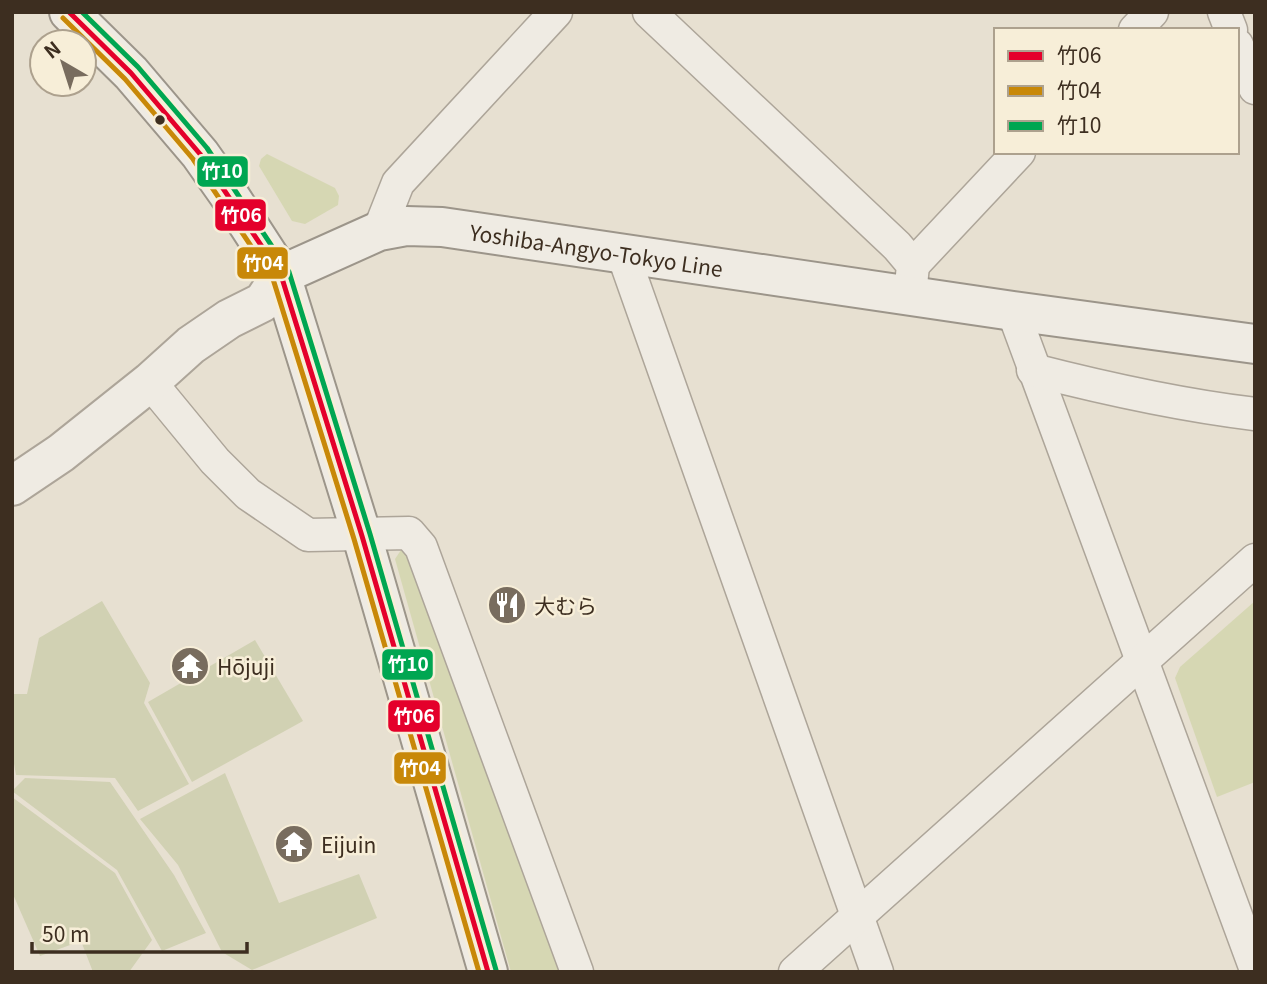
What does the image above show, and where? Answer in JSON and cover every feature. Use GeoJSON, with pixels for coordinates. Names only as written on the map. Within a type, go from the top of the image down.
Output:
{"type":"FeatureCollection","features":[{"type":"Feature","properties":{"kind":"main road"},"geometry":{"type":"LineString","coordinates":[[69,12],[131,73],[200,154],[281,275],[362,536],[488,972]]}},
{"type":"Feature","properties":{"kind":"main road","name":"Yoshiba-Angyo-Tokyo Line"},"geometry":{"type":"LineString","coordinates":[[281,275],[379,231],[406,226],[442,227],[623,254],[911,280],[1013,311],[1255,344]]}},
{"type":"Feature","properties":{"kind":"main road"},"geometry":{"type":"LineString","coordinates":[[12,486],[61,453],[150,382],[191,345],[229,319],[263,302],[281,275]]}},
{"type":"Feature","properties":{"kind":"street"},"geometry":{"type":"LineString","coordinates":[[379,231],[398,183],[556,12]]}},
{"type":"Feature","properties":{"kind":"street"},"geometry":{"type":"LineString","coordinates":[[649,12],[897,246],[911,280],[1017,154]]}},
{"type":"Feature","properties":{"kind":"street"},"geometry":{"type":"LineString","coordinates":[[1137,28],[1152,12]]}},
{"type":"Feature","properties":{"kind":"street"},"geometry":{"type":"LineString","coordinates":[[1239,50],[1255,88]]}},
{"type":"Feature","properties":{"kind":"street"},"geometry":{"type":"LineString","coordinates":[[623,254],[877,972]]}},
{"type":"Feature","properties":{"kind":"street"},"geometry":{"type":"LineString","coordinates":[[1013,311],[1255,967]]}},
{"type":"Feature","properties":{"kind":"street"},"geometry":{"type":"LineString","coordinates":[[1034,370],[1120,392],[1198,407],[1255,414]]}},
{"type":"Feature","properties":{"kind":"street"},"geometry":{"type":"LineString","coordinates":[[150,382],[215,461],[248,494],[308,535],[409,533],[421,547],[578,972]]}},
{"type":"Feature","properties":{"kind":"street"},"geometry":{"type":"LineString","coordinates":[[795,972],[1255,560]]}},
{"type":"Feature","properties":{"kind":"green space"},"geometry":{"type":"Polygon","coordinates":[[[267,154],[335,188],[339,196],[338,205],[305,224],[292,221],[259,166],[261,159],[267,154]]]}},
{"type":"Feature","properties":{"kind":"green space"},"geometry":{"type":"Polygon","coordinates":[[[401,550],[406,553],[564,972],[511,972],[395,559],[401,550]]]}},
{"type":"Feature","properties":{"kind":"green space"},"geometry":{"type":"Polygon","coordinates":[[[102,601],[150,683],[144,703],[189,784],[138,811],[115,778],[16,775],[12,752],[12,694],[27,694],[39,638],[102,601]]]}},
{"type":"Feature","properties":{"kind":"green space"},"geometry":{"type":"Polygon","coordinates":[[[1255,601],[1255,782],[1217,797],[1175,678],[1180,667],[1255,601]]]}},
{"type":"Feature","properties":{"kind":"green space"},"geometry":{"type":"Polygon","coordinates":[[[255,640],[303,721],[192,782],[148,702],[255,640]]]}},
{"type":"Feature","properties":{"kind":"green space"},"geometry":{"type":"Polygon","coordinates":[[[225,773],[279,903],[359,874],[377,918],[252,970],[222,952],[178,865],[140,819],[225,773]]]}},
{"type":"Feature","properties":{"kind":"green space"},"geometry":{"type":"Polygon","coordinates":[[[25,778],[110,782],[174,875],[206,933],[162,951],[117,870],[12,791],[25,778]]]}},
{"type":"Feature","properties":{"kind":"green space"},"geometry":{"type":"Polygon","coordinates":[[[12,797],[115,873],[152,940],[129,972],[93,972],[81,941],[40,956],[12,892],[12,797]]]}},
{"type":"Feature","properties":{"kind":"transit line","name":"竹06"},"geometry":{"type":"LineString","coordinates":[[69,12],[131,73],[200,154],[281,275],[362,536],[488,972]]}},
{"type":"Feature","properties":{"kind":"transit line","name":"竹10"},"geometry":{"type":"LineString","coordinates":[[82,12],[138,67],[207,148],[289,272],[370,534],[496,970]]}},
{"type":"Feature","properties":{"kind":"transit line","name":"竹04"},"geometry":{"type":"LineString","coordinates":[[63,18],[125,79],[193,159],[273,279],[354,539],[479,972]]}},
{"type":"Feature","properties":{"kind":"place","name":"大むら"},"geometry":{"type":"Point","coordinates":[507,605]}},
{"type":"Feature","properties":{"kind":"place","name":"Hōjuji"},"geometry":{"type":"Point","coordinates":[190,666]}},
{"type":"Feature","properties":{"kind":"place","name":"Eijuin"},"geometry":{"type":"Point","coordinates":[294,844]}}]}
